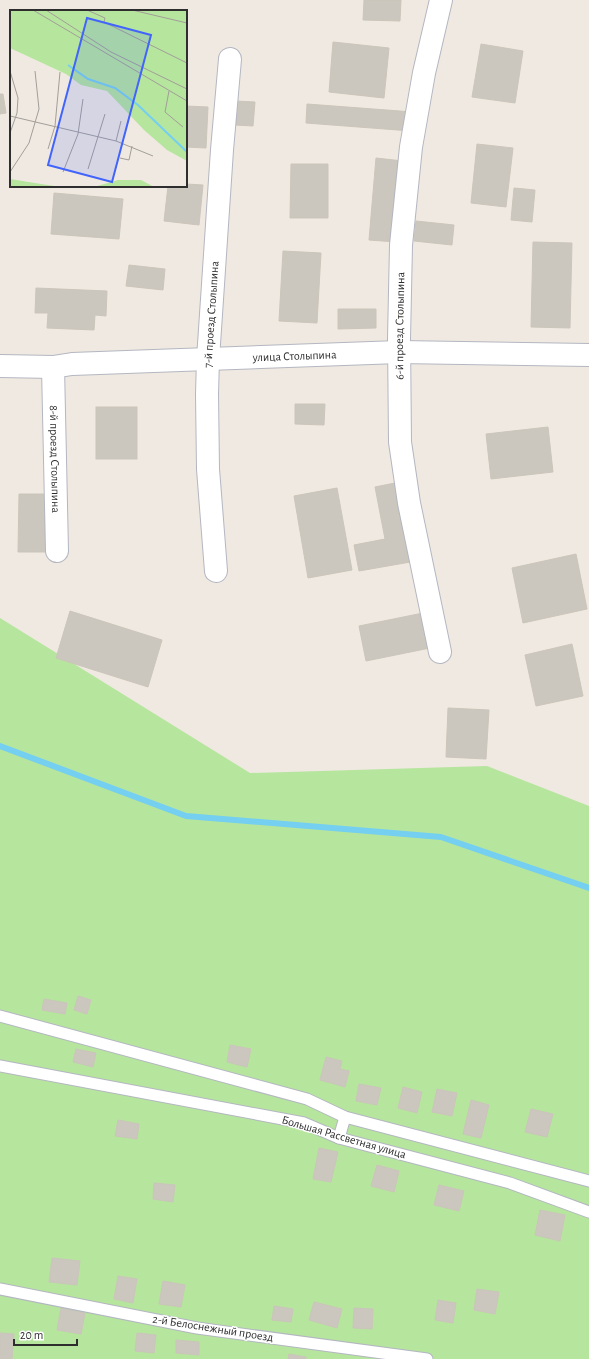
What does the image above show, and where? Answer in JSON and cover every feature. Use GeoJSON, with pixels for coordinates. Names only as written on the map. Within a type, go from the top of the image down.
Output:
{"type":"FeatureCollection","features":[{"type":"Feature","properties":{"kind":"street","name":"6-й проезд Столыпина"},"geometry":{"type":"LineString","coordinates":[[440,652],[409,503],[400,442],[399,352],[401,245],[411,147],[424,73],[441,0]]}},
{"type":"Feature","properties":{"kind":"street","name":"7-й проезд Столыпина"},"geometry":{"type":"LineString","coordinates":[[216,570],[208,468],[208,358],[222,150],[230,59]]}},
{"type":"Feature","properties":{"kind":"street","name":"улица Столыпина"},"geometry":{"type":"LineString","coordinates":[[0,366],[53,367],[72,364],[208,358],[399,352],[589,355]]}},
{"type":"Feature","properties":{"kind":"street","name":"8-й проезд Столыпина"},"geometry":{"type":"LineString","coordinates":[[53,367],[58,551]]}},
{"type":"Feature","properties":{"kind":"lane"},"geometry":{"type":"LineString","coordinates":[[0,1016],[307,1099],[345,1117],[589,1181]]}},
{"type":"Feature","properties":{"kind":"lane","name":"Большая Рассветная улица"},"geometry":{"type":"LineString","coordinates":[[0,1066],[304,1123],[339,1138],[510,1183],[589,1212]]}},
{"type":"Feature","properties":{"kind":"lane"},"geometry":{"type":"LineString","coordinates":[[339,1138],[345,1117]]}},
{"type":"Feature","properties":{"kind":"lane","name":"2-й Белоснежный проезд"},"geometry":{"type":"LineString","coordinates":[[0,1289],[197,1328],[427,1359]]}},
{"type":"Feature","properties":{"kind":"green space"},"geometry":{"type":"Polygon","coordinates":[[[0,618],[250,773],[487,766],[589,806],[589,1359],[0,1359],[0,618]]]}},
{"type":"Feature","properties":{"kind":"building"},"geometry":{"type":"Polygon","coordinates":[[[364,0],[401,0],[400,21],[363,20],[364,0]]]}},
{"type":"Feature","properties":{"kind":"building"},"geometry":{"type":"Polygon","coordinates":[[[333,42],[389,48],[384,98],[329,92],[333,42]]]}},
{"type":"Feature","properties":{"kind":"building"},"geometry":{"type":"Polygon","coordinates":[[[481,44],[523,51],[515,103],[472,97],[481,44]]]}},
{"type":"Feature","properties":{"kind":"building"},"geometry":{"type":"Polygon","coordinates":[[[0,94],[3,94],[6,113],[0,114],[0,94]]]}},
{"type":"Feature","properties":{"kind":"building"},"geometry":{"type":"Polygon","coordinates":[[[236,101],[255,102],[253,126],[235,125],[236,101]]]}},
{"type":"Feature","properties":{"kind":"building"},"geometry":{"type":"Polygon","coordinates":[[[307,104],[413,112],[411,131],[306,123],[307,104]]]}},
{"type":"Feature","properties":{"kind":"building"},"geometry":{"type":"Polygon","coordinates":[[[187,106],[208,107],[206,148],[187,147],[187,106]]]}},
{"type":"Feature","properties":{"kind":"building"},"geometry":{"type":"Polygon","coordinates":[[[477,144],[513,148],[506,207],[471,203],[477,144]]]}},
{"type":"Feature","properties":{"kind":"building"},"geometry":{"type":"Polygon","coordinates":[[[376,158],[403,161],[396,242],[369,240],[376,158]]]}},
{"type":"Feature","properties":{"kind":"building"},"geometry":{"type":"Polygon","coordinates":[[[291,164],[328,164],[328,218],[290,218],[291,164]]]}},
{"type":"Feature","properties":{"kind":"building"},"geometry":{"type":"Polygon","coordinates":[[[187,184],[203,185],[199,225],[164,221],[168,187],[187,187],[187,184]]]}},
{"type":"Feature","properties":{"kind":"building"},"geometry":{"type":"Polygon","coordinates":[[[514,188],[535,190],[532,222],[511,220],[514,188]]]}},
{"type":"Feature","properties":{"kind":"building"},"geometry":{"type":"Polygon","coordinates":[[[54,193],[123,199],[119,239],[51,234],[54,193]]]}},
{"type":"Feature","properties":{"kind":"building"},"geometry":{"type":"Polygon","coordinates":[[[416,221],[454,225],[452,245],[414,241],[416,221]]]}},
{"type":"Feature","properties":{"kind":"building"},"geometry":{"type":"Polygon","coordinates":[[[533,242],[572,243],[570,328],[531,327],[533,242]]]}},
{"type":"Feature","properties":{"kind":"building"},"geometry":{"type":"Polygon","coordinates":[[[283,251],[321,253],[317,323],[279,321],[283,251]]]}},
{"type":"Feature","properties":{"kind":"building"},"geometry":{"type":"Polygon","coordinates":[[[129,265],[165,269],[163,290],[126,286],[129,265]]]}},
{"type":"Feature","properties":{"kind":"building"},"geometry":{"type":"Polygon","coordinates":[[[36,288],[107,291],[106,316],[95,315],[94,330],[47,328],[48,313],[35,313],[36,288]]]}},
{"type":"Feature","properties":{"kind":"building"},"geometry":{"type":"Polygon","coordinates":[[[338,309],[376,309],[376,328],[338,329],[338,309]]]}},
{"type":"Feature","properties":{"kind":"building"},"geometry":{"type":"Polygon","coordinates":[[[295,404],[325,404],[324,425],[295,424],[295,404]]]}},
{"type":"Feature","properties":{"kind":"building"},"geometry":{"type":"Polygon","coordinates":[[[96,407],[137,407],[137,459],[96,459],[96,407]]]}},
{"type":"Feature","properties":{"kind":"building"},"geometry":{"type":"Polygon","coordinates":[[[548,427],[553,472],[491,479],[486,434],[548,427]]]}},
{"type":"Feature","properties":{"kind":"building"},"geometry":{"type":"Polygon","coordinates":[[[400,482],[416,561],[359,571],[354,545],[385,539],[375,487],[400,482]]]}},
{"type":"Feature","properties":{"kind":"building"},"geometry":{"type":"Polygon","coordinates":[[[337,488],[352,570],[308,578],[294,496],[337,488]]]}},
{"type":"Feature","properties":{"kind":"building"},"geometry":{"type":"Polygon","coordinates":[[[19,494],[51,494],[50,552],[18,552],[19,494]]]}},
{"type":"Feature","properties":{"kind":"building"},"geometry":{"type":"Polygon","coordinates":[[[576,554],[587,609],[523,623],[512,568],[576,554]]]}},
{"type":"Feature","properties":{"kind":"building"},"geometry":{"type":"Polygon","coordinates":[[[70,611],[162,640],[148,687],[56,658],[70,611]]]}},
{"type":"Feature","properties":{"kind":"building"},"geometry":{"type":"Polygon","coordinates":[[[423,613],[430,648],[366,661],[359,626],[423,613]]]}},
{"type":"Feature","properties":{"kind":"building"},"geometry":{"type":"Polygon","coordinates":[[[572,644],[583,696],[536,706],[525,655],[572,644]]]}},
{"type":"Feature","properties":{"kind":"building"},"geometry":{"type":"Polygon","coordinates":[[[448,708],[489,710],[486,759],[446,757],[448,708]]]}},
{"type":"Feature","properties":{"kind":"building"},"geometry":{"type":"Polygon","coordinates":[[[78,996],[91,1000],[87,1014],[74,1010],[78,996]]]}},
{"type":"Feature","properties":{"kind":"building"},"geometry":{"type":"Polygon","coordinates":[[[44,999],[67,1003],[65,1014],[42,1010],[44,999]]]}},
{"type":"Feature","properties":{"kind":"building"},"geometry":{"type":"Polygon","coordinates":[[[230,1045],[251,1049],[247,1067],[227,1062],[230,1045]]]}},
{"type":"Feature","properties":{"kind":"building"},"geometry":{"type":"Polygon","coordinates":[[[76,1049],[96,1053],[93,1067],[73,1062],[76,1049]]]}},
{"type":"Feature","properties":{"kind":"building"},"geometry":{"type":"Polygon","coordinates":[[[326,1057],[342,1061],[340,1069],[349,1071],[345,1087],[320,1080],[326,1057]]]}},
{"type":"Feature","properties":{"kind":"building"},"geometry":{"type":"Polygon","coordinates":[[[359,1084],[381,1088],[377,1105],[356,1101],[359,1084]]]}},
{"type":"Feature","properties":{"kind":"building"},"geometry":{"type":"Polygon","coordinates":[[[403,1087],[422,1092],[417,1113],[398,1108],[403,1087]]]}},
{"type":"Feature","properties":{"kind":"building"},"geometry":{"type":"Polygon","coordinates":[[[437,1089],[457,1093],[452,1116],[432,1112],[437,1089]]]}},
{"type":"Feature","properties":{"kind":"building"},"geometry":{"type":"Polygon","coordinates":[[[471,1100],[489,1105],[481,1138],[463,1134],[471,1100]]]}},
{"type":"Feature","properties":{"kind":"building"},"geometry":{"type":"Polygon","coordinates":[[[531,1109],[553,1114],[547,1137],[525,1132],[531,1109]]]}},
{"type":"Feature","properties":{"kind":"building"},"geometry":{"type":"Polygon","coordinates":[[[118,1120],[139,1124],[137,1139],[115,1136],[118,1120]]]}},
{"type":"Feature","properties":{"kind":"building"},"geometry":{"type":"Polygon","coordinates":[[[319,1148],[338,1152],[331,1182],[313,1179],[319,1148]]]}},
{"type":"Feature","properties":{"kind":"building"},"geometry":{"type":"Polygon","coordinates":[[[377,1165],[399,1171],[394,1192],[371,1186],[377,1165]]]}},
{"type":"Feature","properties":{"kind":"building"},"geometry":{"type":"Polygon","coordinates":[[[154,1183],[175,1185],[173,1202],[153,1199],[154,1183]]]}},
{"type":"Feature","properties":{"kind":"building"},"geometry":{"type":"Polygon","coordinates":[[[439,1185],[464,1191],[459,1211],[434,1205],[439,1185]]]}},
{"type":"Feature","properties":{"kind":"building"},"geometry":{"type":"Polygon","coordinates":[[[540,1210],[565,1215],[560,1241],[535,1235],[540,1210]]]}},
{"type":"Feature","properties":{"kind":"building"},"geometry":{"type":"Polygon","coordinates":[[[52,1258],[80,1261],[77,1285],[49,1282],[52,1258]]]}},
{"type":"Feature","properties":{"kind":"building"},"geometry":{"type":"Polygon","coordinates":[[[118,1276],[137,1279],[133,1303],[114,1299],[118,1276]]]}},
{"type":"Feature","properties":{"kind":"building"},"geometry":{"type":"Polygon","coordinates":[[[163,1281],[185,1285],[181,1307],[159,1304],[163,1281]]]}},
{"type":"Feature","properties":{"kind":"building"},"geometry":{"type":"Polygon","coordinates":[[[477,1289],[499,1292],[495,1314],[474,1310],[477,1289]]]}},
{"type":"Feature","properties":{"kind":"building"},"geometry":{"type":"Polygon","coordinates":[[[438,1300],[456,1303],[453,1323],[435,1320],[438,1300]]]}},
{"type":"Feature","properties":{"kind":"building"},"geometry":{"type":"Polygon","coordinates":[[[314,1302],[342,1309],[337,1328],[309,1320],[314,1302]]]}},
{"type":"Feature","properties":{"kind":"building"},"geometry":{"type":"Polygon","coordinates":[[[274,1306],[293,1309],[291,1322],[272,1320],[274,1306]]]}},
{"type":"Feature","properties":{"kind":"building"},"geometry":{"type":"Polygon","coordinates":[[[61,1308],[85,1313],[81,1334],[57,1330],[61,1308]]]}},
{"type":"Feature","properties":{"kind":"building"},"geometry":{"type":"Polygon","coordinates":[[[354,1308],[373,1309],[372,1329],[353,1328],[354,1308]]]}},
{"type":"Feature","properties":{"kind":"building"},"geometry":{"type":"Polygon","coordinates":[[[0,1333],[14,1334],[12,1359],[0,1359],[0,1333]]]}},
{"type":"Feature","properties":{"kind":"building"},"geometry":{"type":"Polygon","coordinates":[[[137,1333],[156,1335],[154,1353],[135,1351],[137,1333]]]}},
{"type":"Feature","properties":{"kind":"building"},"geometry":{"type":"Polygon","coordinates":[[[176,1340],[199,1342],[199,1355],[176,1353],[176,1340]]]}},
{"type":"Feature","properties":{"kind":"building"},"geometry":{"type":"Polygon","coordinates":[[[289,1354],[306,1357],[306,1359],[288,1359],[289,1354]]]}},
{"type":"Feature","properties":{"kind":"waterway"},"geometry":{"type":"LineString","coordinates":[[0,746],[186,816],[441,837],[589,888]]}}]}
